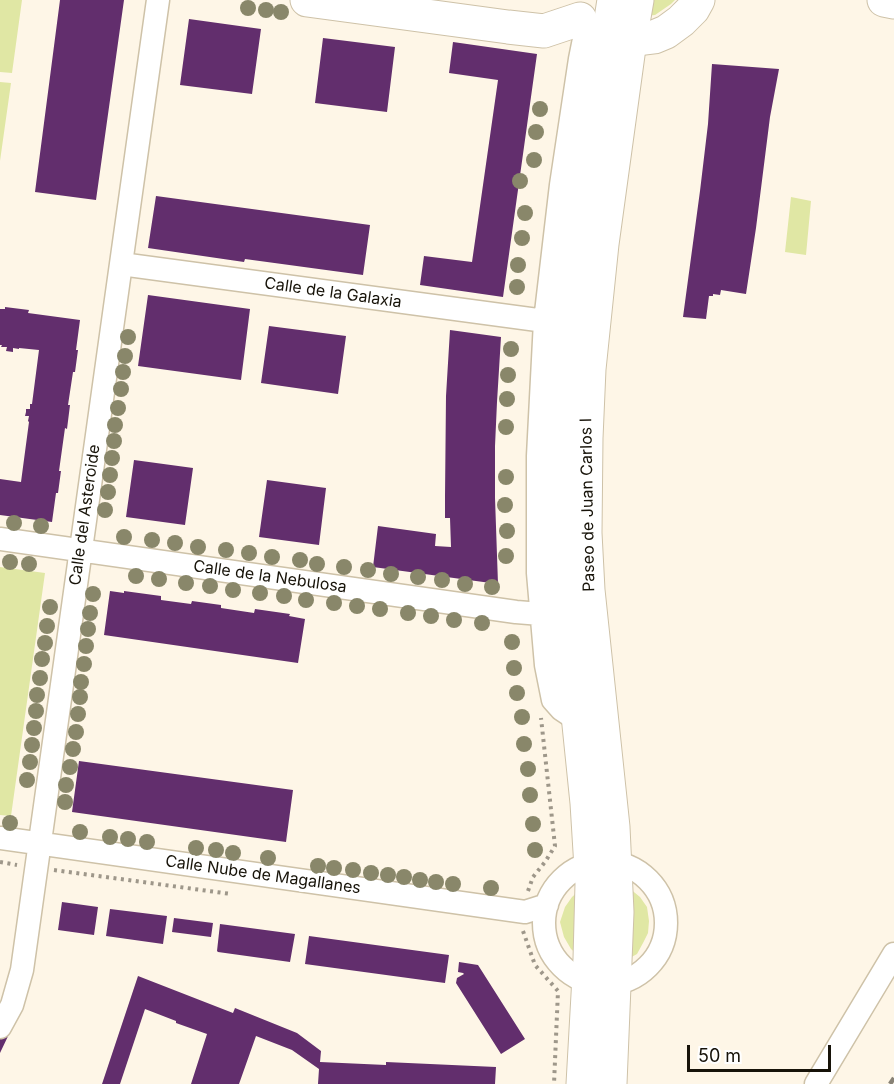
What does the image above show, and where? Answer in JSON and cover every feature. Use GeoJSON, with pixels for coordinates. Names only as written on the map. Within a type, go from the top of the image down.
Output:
{"type":"FeatureCollection","features":[{"type":"Feature","properties":{"kind":"main road"},"geometry":{"type":"LineString","coordinates":[[307,0],[543,31],[594,24],[654,37],[666,32],[681,21],[698,0]]}},
{"type":"Feature","properties":{"kind":"main road","name":"Paseo de Juan Carlos I"},"geometry":{"type":"LineString","coordinates":[[583,1084],[601,983],[617,912],[587,803],[565,588],[561,531],[561,442],[569,323],[586,179],[594,24],[614,0]]}},
{"type":"Feature","properties":{"kind":"main road","name":"Paseo de Juan Carlos I"},"geometry":{"type":"LineString","coordinates":[[594,24],[637,0]]}},
{"type":"Feature","properties":{"kind":"main road"},"geometry":{"type":"LineString","coordinates":[[884,0],[894,2]]}},
{"type":"Feature","properties":{"kind":"main road","name":"Paseo de Juan Carlos I"},"geometry":{"type":"LineString","coordinates":[[594,24],[602,244],[589,369],[585,534],[588,590],[610,800],[603,864]]}},
{"type":"Feature","properties":{"kind":"main road","name":"Paseo de Juan Carlos I"},"geometry":{"type":"LineString","coordinates":[[601,983],[610,1084]]}},
{"type":"Feature","properties":{"kind":"street","name":"Calle del Asteroide"},"geometry":{"type":"LineString","coordinates":[[0,1027],[12,1005],[22,970],[158,0]]}},
{"type":"Feature","properties":{"kind":"street","name":"Paseo de Juan Carlos I"},"geometry":{"type":"LineString","coordinates":[[579,721],[561,709],[553,700],[546,665],[538,573],[538,456],[545,321],[561,185],[580,59],[594,24]]}},
{"type":"Feature","properties":{"kind":"street","name":"Calle de la Galaxia"},"geometry":{"type":"LineString","coordinates":[[121,264],[545,321]]}},
{"type":"Feature","properties":{"kind":"street","name":"Calle de la Nebulosa"},"geometry":{"type":"LineString","coordinates":[[0,539],[504,611],[541,614]]}},
{"type":"Feature","properties":{"kind":"street","name":"Calle Nube de Magallanes"},"geometry":{"type":"LineString","coordinates":[[0,838],[525,912],[547,905]]}},
{"type":"Feature","properties":{"kind":"street"},"geometry":{"type":"LineString","coordinates":[[603,864],[634,869],[647,879],[659,895],[665,912],[665,936],[654,960],[640,973],[629,979],[601,983],[571,974],[561,966],[547,943],[544,917],[552,892],[564,878],[603,864]]}},
{"type":"Feature","properties":{"kind":"street"},"geometry":{"type":"LineString","coordinates":[[525,912],[544,930]]}},
{"type":"Feature","properties":{"kind":"street"},"geometry":{"type":"LineString","coordinates":[[816,1084],[894,954]]}},
{"type":"Feature","properties":{"kind":"green space"},"geometry":{"type":"Polygon","coordinates":[[[0,0],[22,0],[12,73],[0,72],[0,0]]]}},
{"type":"Feature","properties":{"kind":"green space"},"geometry":{"type":"Polygon","coordinates":[[[649,0],[675,0],[655,15],[646,16],[649,0]]]}},
{"type":"Feature","properties":{"kind":"green space"},"geometry":{"type":"Polygon","coordinates":[[[0,82],[11,83],[0,161],[0,82]]]}},
{"type":"Feature","properties":{"kind":"green space"},"geometry":{"type":"Polygon","coordinates":[[[791,197],[811,201],[806,255],[785,252],[791,197]]]}},
{"type":"Feature","properties":{"kind":"green space"},"geometry":{"type":"Polygon","coordinates":[[[0,567],[45,573],[11,816],[0,815],[0,567]]]}},
{"type":"Feature","properties":{"kind":"green space"},"geometry":{"type":"Polygon","coordinates":[[[629,888],[647,907],[649,921],[648,933],[637,954],[628,959],[629,888]]]}},
{"type":"Feature","properties":{"kind":"green space"},"geometry":{"type":"Polygon","coordinates":[[[581,889],[581,958],[571,949],[564,937],[560,922],[565,907],[581,889]]]}},
{"type":"Feature","properties":{"kind":"building"},"geometry":{"type":"Polygon","coordinates":[[[60,0],[124,0],[96,200],[35,192],[60,0]]]}},
{"type":"Feature","properties":{"kind":"building"},"geometry":{"type":"Polygon","coordinates":[[[189,19],[261,29],[252,94],[180,85],[189,19]]]}},
{"type":"Feature","properties":{"kind":"building"},"geometry":{"type":"Polygon","coordinates":[[[323,38],[395,47],[387,112],[315,103],[323,38]]]}},
{"type":"Feature","properties":{"kind":"building"},"geometry":{"type":"Polygon","coordinates":[[[453,42],[537,54],[503,297],[420,285],[424,256],[472,262],[498,80],[449,73],[453,42]]]}},
{"type":"Feature","properties":{"kind":"building"},"geometry":{"type":"Polygon","coordinates":[[[712,64],[779,69],[770,117],[746,294],[721,290],[720,295],[709,296],[706,319],[683,317],[708,124],[712,64]]]}},
{"type":"Feature","properties":{"kind":"building"},"geometry":{"type":"Polygon","coordinates":[[[156,196],[370,225],[363,275],[245,259],[244,262],[148,248],[156,196]]]}},
{"type":"Feature","properties":{"kind":"building"},"geometry":{"type":"Polygon","coordinates":[[[148,295],[250,309],[241,380],[138,366],[148,295]]]}},
{"type":"Feature","properties":{"kind":"building"},"geometry":{"type":"Polygon","coordinates":[[[5,307],[29,310],[28,313],[80,320],[75,372],[73,372],[67,429],[65,428],[58,493],[56,493],[52,522],[0,515],[0,479],[21,482],[29,422],[29,416],[25,416],[26,409],[30,409],[30,404],[32,404],[39,350],[13,348],[13,352],[6,351],[7,347],[1,347],[0,309],[5,309],[5,307]]]}},
{"type":"Feature","properties":{"kind":"building"},"geometry":{"type":"Polygon","coordinates":[[[269,326],[346,336],[338,394],[261,383],[269,326]]]}},
{"type":"Feature","properties":{"kind":"building"},"geometry":{"type":"Polygon","coordinates":[[[450,330],[501,337],[495,446],[498,584],[373,567],[378,526],[436,534],[435,546],[451,547],[450,518],[445,518],[446,396],[450,330]]]}},
{"type":"Feature","properties":{"kind":"building"},"geometry":{"type":"Polygon","coordinates":[[[134,460],[193,468],[185,525],[126,517],[134,460]]]}},
{"type":"Feature","properties":{"kind":"building"},"geometry":{"type":"Polygon","coordinates":[[[267,480],[326,488],[319,545],[259,537],[267,480]]]}},
{"type":"Feature","properties":{"kind":"building"},"geometry":{"type":"Polygon","coordinates":[[[110,591],[161,596],[161,600],[191,604],[192,601],[221,605],[221,608],[254,613],[255,609],[290,614],[289,616],[305,619],[298,663],[104,635],[110,591]]]}},
{"type":"Feature","properties":{"kind":"building"},"geometry":{"type":"Polygon","coordinates":[[[79,761],[293,790],[286,842],[72,812],[79,761]]]}},
{"type":"Feature","properties":{"kind":"building"},"geometry":{"type":"Polygon","coordinates":[[[62,902],[98,907],[94,935],[58,930],[62,902]]]}},
{"type":"Feature","properties":{"kind":"building"},"geometry":{"type":"Polygon","coordinates":[[[110,909],[167,916],[163,944],[106,936],[110,909]]]}},
{"type":"Feature","properties":{"kind":"building"},"geometry":{"type":"Polygon","coordinates":[[[174,918],[213,923],[211,937],[172,932],[174,918]]]}},
{"type":"Feature","properties":{"kind":"building"},"geometry":{"type":"Polygon","coordinates":[[[220,924],[295,934],[290,962],[218,952],[220,924]]]}},
{"type":"Feature","properties":{"kind":"building"},"geometry":{"type":"Polygon","coordinates":[[[309,936],[449,955],[445,983],[305,964],[309,936]]]}},
{"type":"Feature","properties":{"kind":"building"},"geometry":{"type":"Polygon","coordinates":[[[459,962],[478,965],[525,1039],[501,1054],[456,983],[457,978],[464,974],[458,972],[459,962]]]}},
{"type":"Feature","properties":{"kind":"building"},"geometry":{"type":"Polygon","coordinates":[[[138,976],[233,1013],[235,1008],[297,1033],[321,1051],[320,1062],[386,1065],[386,1062],[496,1067],[495,1084],[318,1084],[319,1069],[292,1050],[256,1036],[239,1084],[191,1084],[207,1034],[145,1009],[120,1084],[102,1084],[138,976]]]}},
{"type":"Feature","properties":{"kind":"building"},"geometry":{"type":"Polygon","coordinates":[[[0,1028],[10,1032],[0,1053],[0,1028]]]}},
{"type":"Feature","properties":{"kind":"railway"},"geometry":{"type":"LineString","coordinates":[[890,1084],[894,1078]]}}]}
